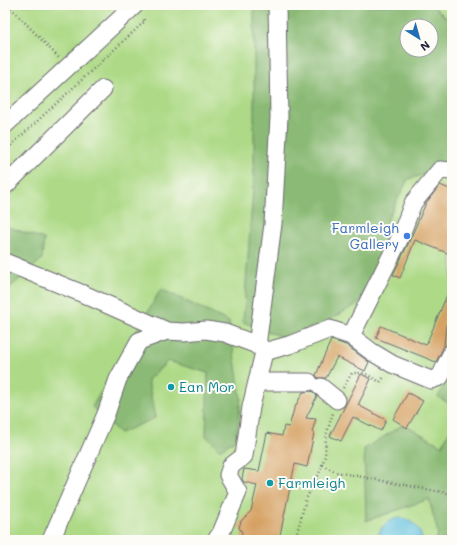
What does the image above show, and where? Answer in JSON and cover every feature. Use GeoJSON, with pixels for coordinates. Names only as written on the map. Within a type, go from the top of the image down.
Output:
{"type":"FeatureCollection","features":[{"type":"Feature","properties":{"kind":"lane"},"geometry":{"type":"LineString","coordinates":[[216,540],[221,533],[238,492],[228,475],[231,466],[244,456],[257,382],[261,349],[273,224],[279,117],[277,5]]}},
{"type":"Feature","properties":{"kind":"lane"},"geometry":{"type":"LineString","coordinates":[[5,125],[133,7]]}},
{"type":"Feature","properties":{"kind":"lane"},"geometry":{"type":"LineString","coordinates":[[5,186],[103,89]]}},
{"type":"Feature","properties":{"kind":"lane"},"geometry":{"type":"LineString","coordinates":[[351,336],[399,240],[413,203],[440,170],[452,171]]}},
{"type":"Feature","properties":{"kind":"lane"},"geometry":{"type":"LineString","coordinates":[[5,262],[166,331],[184,332],[206,330],[225,333],[261,349],[289,345],[330,329],[351,336],[372,352],[392,364],[431,380],[440,377],[452,352]]}},
{"type":"Feature","properties":{"kind":"lane"},"geometry":{"type":"LineString","coordinates":[[51,540],[106,414],[118,379],[133,350],[139,340],[166,331]]}},
{"type":"Feature","properties":{"kind":"lane"},"geometry":{"type":"LineString","coordinates":[[257,382],[315,384],[337,400]]}},
{"type":"Feature","properties":{"kind":"path"},"geometry":{"type":"LineString","coordinates":[[8,5],[81,81]]}},
{"type":"Feature","properties":{"kind":"path"},"geometry":{"type":"LineString","coordinates":[[5,151],[145,21],[133,7]]}},
{"type":"Feature","properties":{"kind":"path"},"geometry":{"type":"LineString","coordinates":[[295,540],[306,499],[319,474],[325,456],[326,436],[337,400],[352,373],[364,373],[380,382],[392,364]]}},
{"type":"Feature","properties":{"kind":"path"},"geometry":{"type":"LineString","coordinates":[[322,466],[336,472],[452,494]]}},
{"type":"Feature","properties":{"kind":"green space","name":"Farmleigh"},"geometry":{"type":"Polygon","coordinates":[[[5,5],[444,5],[452,12],[452,540],[5,540],[5,5]]]}},
{"type":"Feature","properties":{"kind":"green space"},"geometry":{"type":"Polygon","coordinates":[[[254,5],[432,5],[452,23],[452,146],[441,170],[408,179],[388,218],[390,240],[359,303],[326,322],[285,338],[243,322],[254,177],[254,5]]]}},
{"type":"Feature","properties":{"kind":"green space"},"geometry":{"type":"Polygon","coordinates":[[[5,226],[44,239],[42,259],[5,292],[5,226]]]}},
{"type":"Feature","properties":{"kind":"green space"},"geometry":{"type":"Polygon","coordinates":[[[161,289],[229,322],[241,398],[236,439],[220,450],[206,436],[208,373],[168,361],[148,380],[155,418],[120,433],[92,407],[161,289]]]}},
{"type":"Feature","properties":{"kind":"green space"},"geometry":{"type":"Polygon","coordinates":[[[452,370],[452,405],[438,397],[452,370]]]}},
{"type":"Feature","properties":{"kind":"green space"},"geometry":{"type":"Polygon","coordinates":[[[404,424],[442,446],[452,426],[452,540],[436,540],[438,533],[429,499],[366,521],[364,449],[404,424]]]}},
{"type":"Feature","properties":{"kind":"water"},"geometry":{"type":"Polygon","coordinates":[[[397,518],[411,521],[417,527],[422,540],[378,540],[379,532],[383,526],[389,521],[397,518]]]}},
{"type":"Feature","properties":{"kind":"building"},"geometry":{"type":"Polygon","coordinates":[[[440,185],[452,190],[452,255],[415,240],[400,278],[393,275],[426,203],[440,185]]]}},
{"type":"Feature","properties":{"kind":"building"},"geometry":{"type":"Polygon","coordinates":[[[452,283],[452,327],[446,325],[444,346],[436,362],[376,338],[381,326],[426,345],[452,283]]]}},
{"type":"Feature","properties":{"kind":"building"},"geometry":{"type":"Polygon","coordinates":[[[331,340],[346,345],[369,362],[365,371],[337,357],[326,378],[318,378],[316,375],[331,340]]]}},
{"type":"Feature","properties":{"kind":"building"},"geometry":{"type":"Polygon","coordinates":[[[361,374],[371,379],[358,405],[386,420],[381,431],[353,417],[341,441],[330,436],[361,374]]]}},
{"type":"Feature","properties":{"kind":"building","name":"Farmleigh"},"geometry":{"type":"Polygon","coordinates":[[[312,391],[317,396],[306,418],[316,419],[312,432],[314,433],[307,467],[295,464],[279,540],[241,540],[242,532],[239,528],[241,521],[251,511],[257,485],[244,482],[242,479],[244,469],[259,471],[267,433],[282,436],[284,426],[289,427],[294,409],[303,392],[312,391]]]}},
{"type":"Feature","properties":{"kind":"building"},"geometry":{"type":"Polygon","coordinates":[[[408,393],[423,401],[407,428],[393,419],[408,393]]]}},
{"type":"Feature","properties":{"kind":"place","name":"Farmleigh Gallery"},"geometry":{"type":"Point","coordinates":[407,236]}},
{"type":"Feature","properties":{"kind":"place","name":"Ean Mor"},"geometry":{"type":"Point","coordinates":[171,387]}},
{"type":"Feature","properties":{"kind":"place","name":"Farmleigh"},"geometry":{"type":"Point","coordinates":[270,483]}}]}
